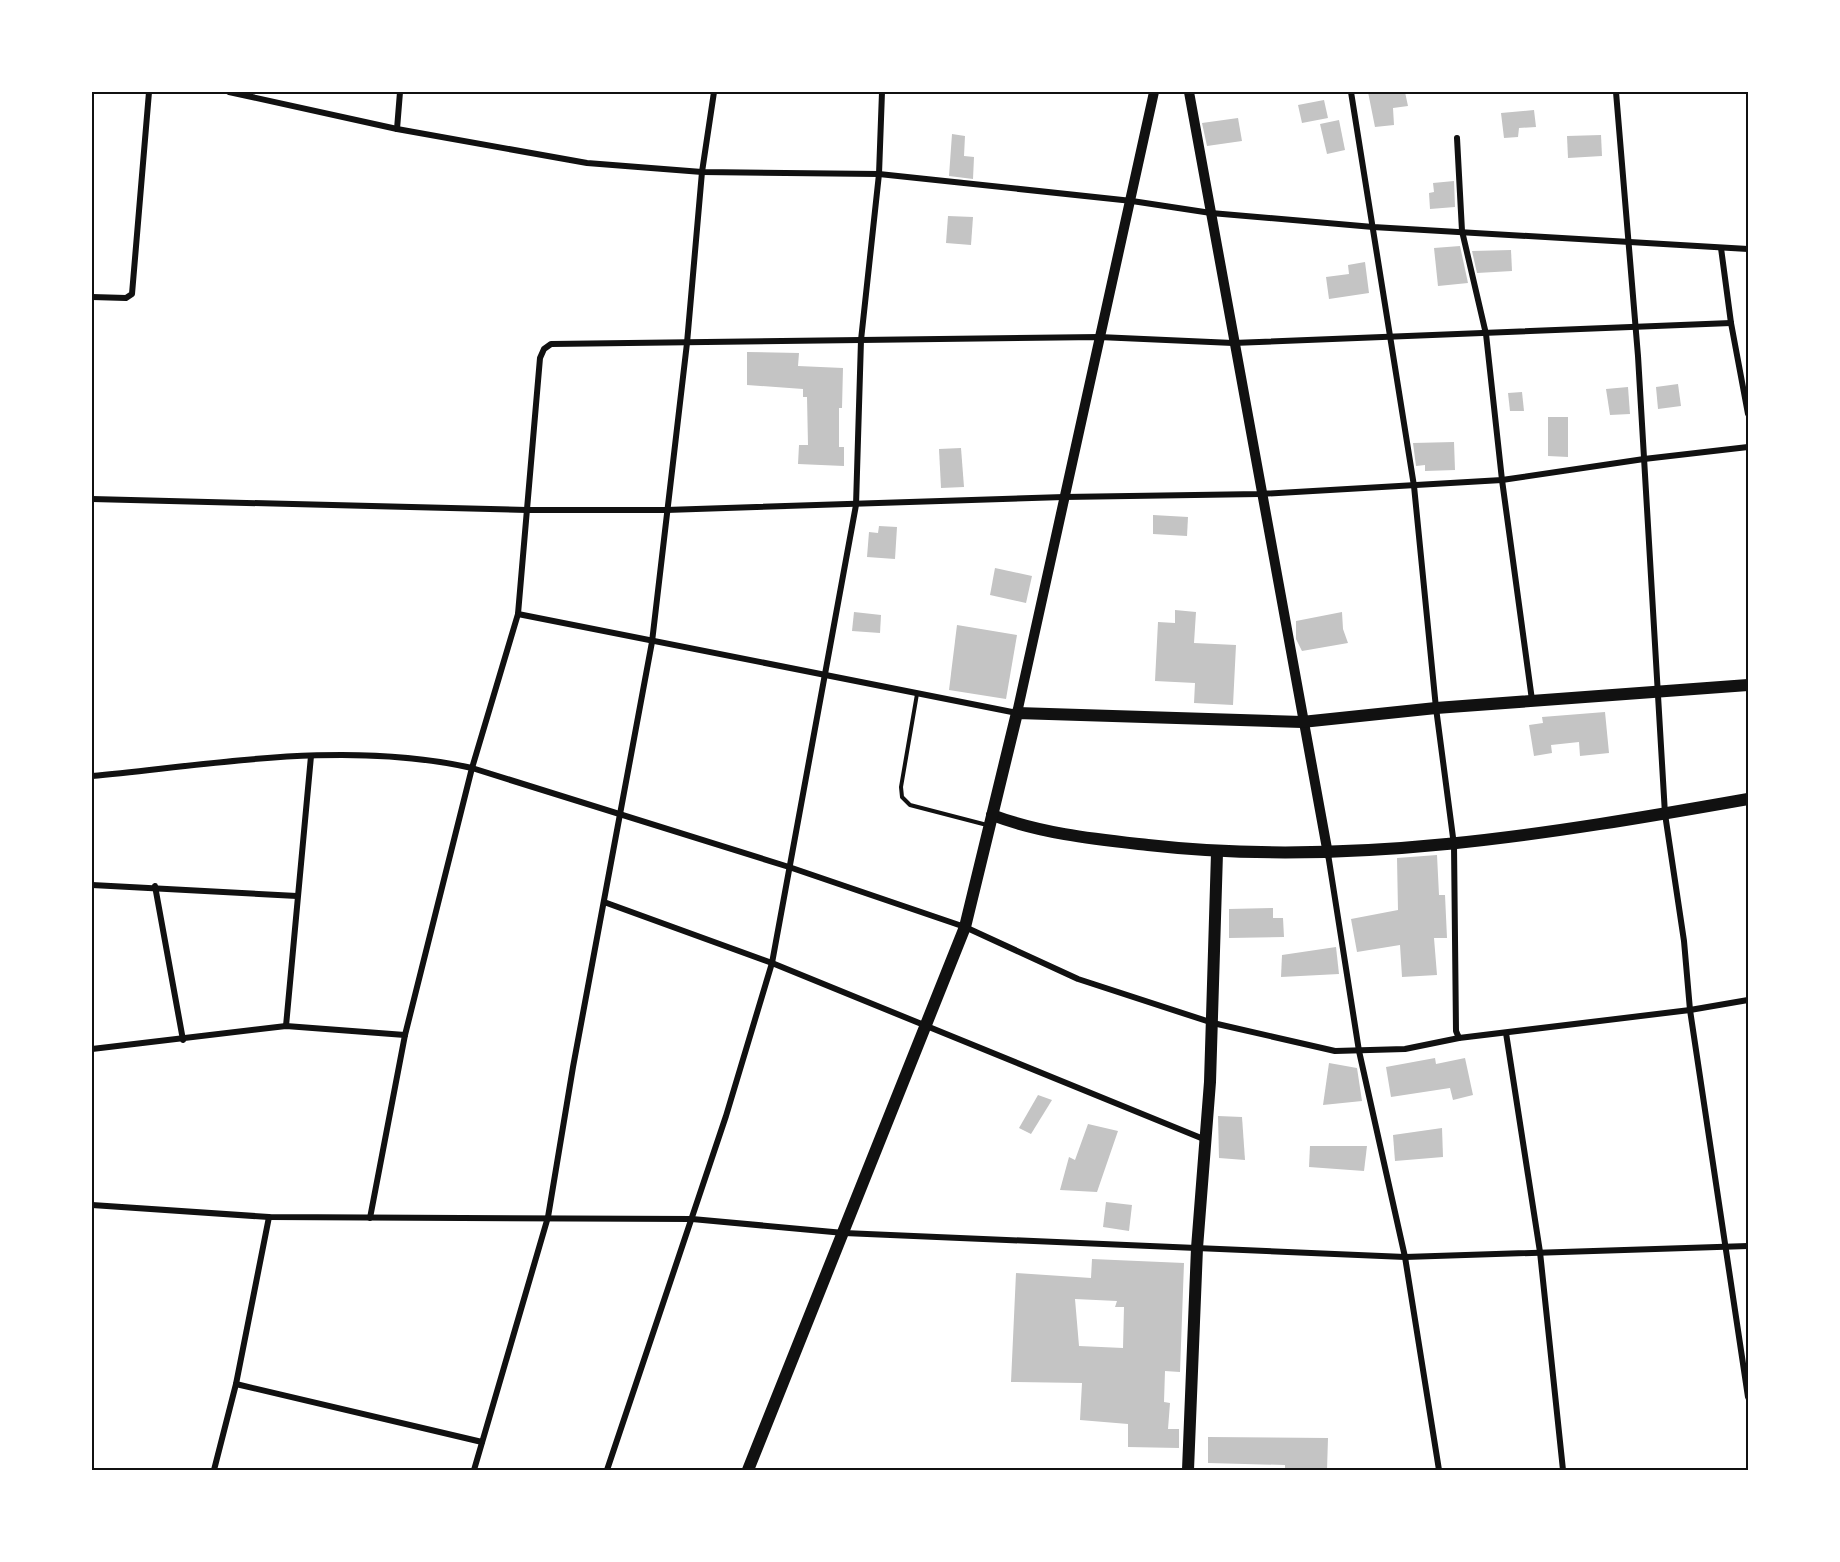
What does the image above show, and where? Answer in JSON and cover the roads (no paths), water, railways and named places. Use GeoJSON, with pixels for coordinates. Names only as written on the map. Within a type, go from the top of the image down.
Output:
{"type":"FeatureCollection","features":[{"type":"Feature","properties":{"kind":"main road"},"geometry":{"type":"LineString","coordinates":[[748,1470],[965,927],[1017,713],[1099,337],[1132,201],[1154,92]]}},
{"type":"Feature","properties":{"kind":"main road"},"geometry":{"type":"LineString","coordinates":[[1189,92],[1260,494],[1328,854]]}},
{"type":"Feature","properties":{"kind":"main road"},"geometry":{"type":"LineString","coordinates":[[1017,713],[1302,722],[1532,700],[1749,685]]}},
{"type":"Feature","properties":{"kind":"main road"},"geometry":{"type":"LineString","coordinates":[[991,820],[1091,839],[1217,853],[1328,854],[1454,845],[1665,814],[1749,799]]}},
{"type":"Feature","properties":{"kind":"main road"},"geometry":{"type":"LineString","coordinates":[[1188,1470],[1197,1248],[1207,1140],[1213,1023],[1217,853]]}},
{"type":"Feature","properties":{"kind":"street"},"geometry":{"type":"LineString","coordinates":[[92,297],[126,298],[132,294],[149,92]]}},
{"type":"Feature","properties":{"kind":"street"},"geometry":{"type":"LineString","coordinates":[[229,92],[397,129],[586,163],[702,171],[879,174],[1132,201],[1211,213],[1373,227],[1628,240],[1749,249]]}},
{"type":"Feature","properties":{"kind":"street"},"geometry":{"type":"LineString","coordinates":[[274,92],[274,101]]}},
{"type":"Feature","properties":{"kind":"street"},"geometry":{"type":"LineString","coordinates":[[397,129],[400,92]]}},
{"type":"Feature","properties":{"kind":"street"},"geometry":{"type":"LineString","coordinates":[[474,1470],[548,1217],[652,642],[687,344],[702,171],[714,92]]}},
{"type":"Feature","properties":{"kind":"street"},"geometry":{"type":"LineString","coordinates":[[607,1470],[692,1219],[772,963],[827,675],[856,504],[861,340],[879,174],[882,92]]}},
{"type":"Feature","properties":{"kind":"street"},"geometry":{"type":"LineString","coordinates":[[1351,92],[1414,486],[1436,708],[1454,845],[1456,1031],[1460,1038]]}},
{"type":"Feature","properties":{"kind":"street"},"geometry":{"type":"LineString","coordinates":[[1616,92],[1644,459],[1665,814],[1684,941],[1689,1010],[1749,1397]]}},
{"type":"Feature","properties":{"kind":"street"},"geometry":{"type":"LineString","coordinates":[[1457,138],[1462,231],[1486,334],[1502,480],[1532,700]]}},
{"type":"Feature","properties":{"kind":"street"},"geometry":{"type":"LineString","coordinates":[[1721,248],[1731,323],[1749,414]]}},
{"type":"Feature","properties":{"kind":"street"},"geometry":{"type":"LineString","coordinates":[[370,1218],[405,1035],[472,768],[518,614],[540,358],[544,349],[551,344],[1099,337],[1233,343],[1731,323]]}},
{"type":"Feature","properties":{"kind":"street"},"geometry":{"type":"LineString","coordinates":[[92,499],[527,510],[666,510],[1064,497],[1260,494],[1502,480],[1644,459],[1749,447]]}},
{"type":"Feature","properties":{"kind":"street"},"geometry":{"type":"LineString","coordinates":[[518,614],[1017,713]]}},
{"type":"Feature","properties":{"kind":"street"},"geometry":{"type":"LineString","coordinates":[[92,776],[355,753],[437,760],[472,768],[789,867],[965,927],[1078,979],[1213,1023],[1335,1051],[1405,1049],[1460,1038],[1689,1010],[1749,1000]]}},
{"type":"Feature","properties":{"kind":"street"},"geometry":{"type":"LineString","coordinates":[[286,1026],[310,756]]}},
{"type":"Feature","properties":{"kind":"street"},"geometry":{"type":"LineString","coordinates":[[1328,854],[1359,1051],[1405,1257],[1439,1470]]}},
{"type":"Feature","properties":{"kind":"street"},"geometry":{"type":"LineString","coordinates":[[92,885],[155,886],[297,896]]}},
{"type":"Feature","properties":{"kind":"street"},"geometry":{"type":"LineString","coordinates":[[155,886],[183,1040]]}},
{"type":"Feature","properties":{"kind":"street"},"geometry":{"type":"LineString","coordinates":[[604,902],[772,963],[1207,1140]]}},
{"type":"Feature","properties":{"kind":"street"},"geometry":{"type":"LineString","coordinates":[[92,1049],[286,1026],[405,1035]]}},
{"type":"Feature","properties":{"kind":"street"},"geometry":{"type":"LineString","coordinates":[[1506,1033],[1540,1252],[1563,1470]]}},
{"type":"Feature","properties":{"kind":"street"},"geometry":{"type":"LineString","coordinates":[[92,1205],[269,1217],[692,1219],[844,1233],[1405,1257],[1749,1246]]}},
{"type":"Feature","properties":{"kind":"street"},"geometry":{"type":"LineString","coordinates":[[214,1470],[236,1384],[269,1217]]}},
{"type":"Feature","properties":{"kind":"street"},"geometry":{"type":"LineString","coordinates":[[236,1384],[482,1442]]}},
{"type":"Feature","properties":{"kind":"lane"},"geometry":{"type":"LineString","coordinates":[[917,694],[901,787],[902,796],[910,805],[991,820]]}}]}
